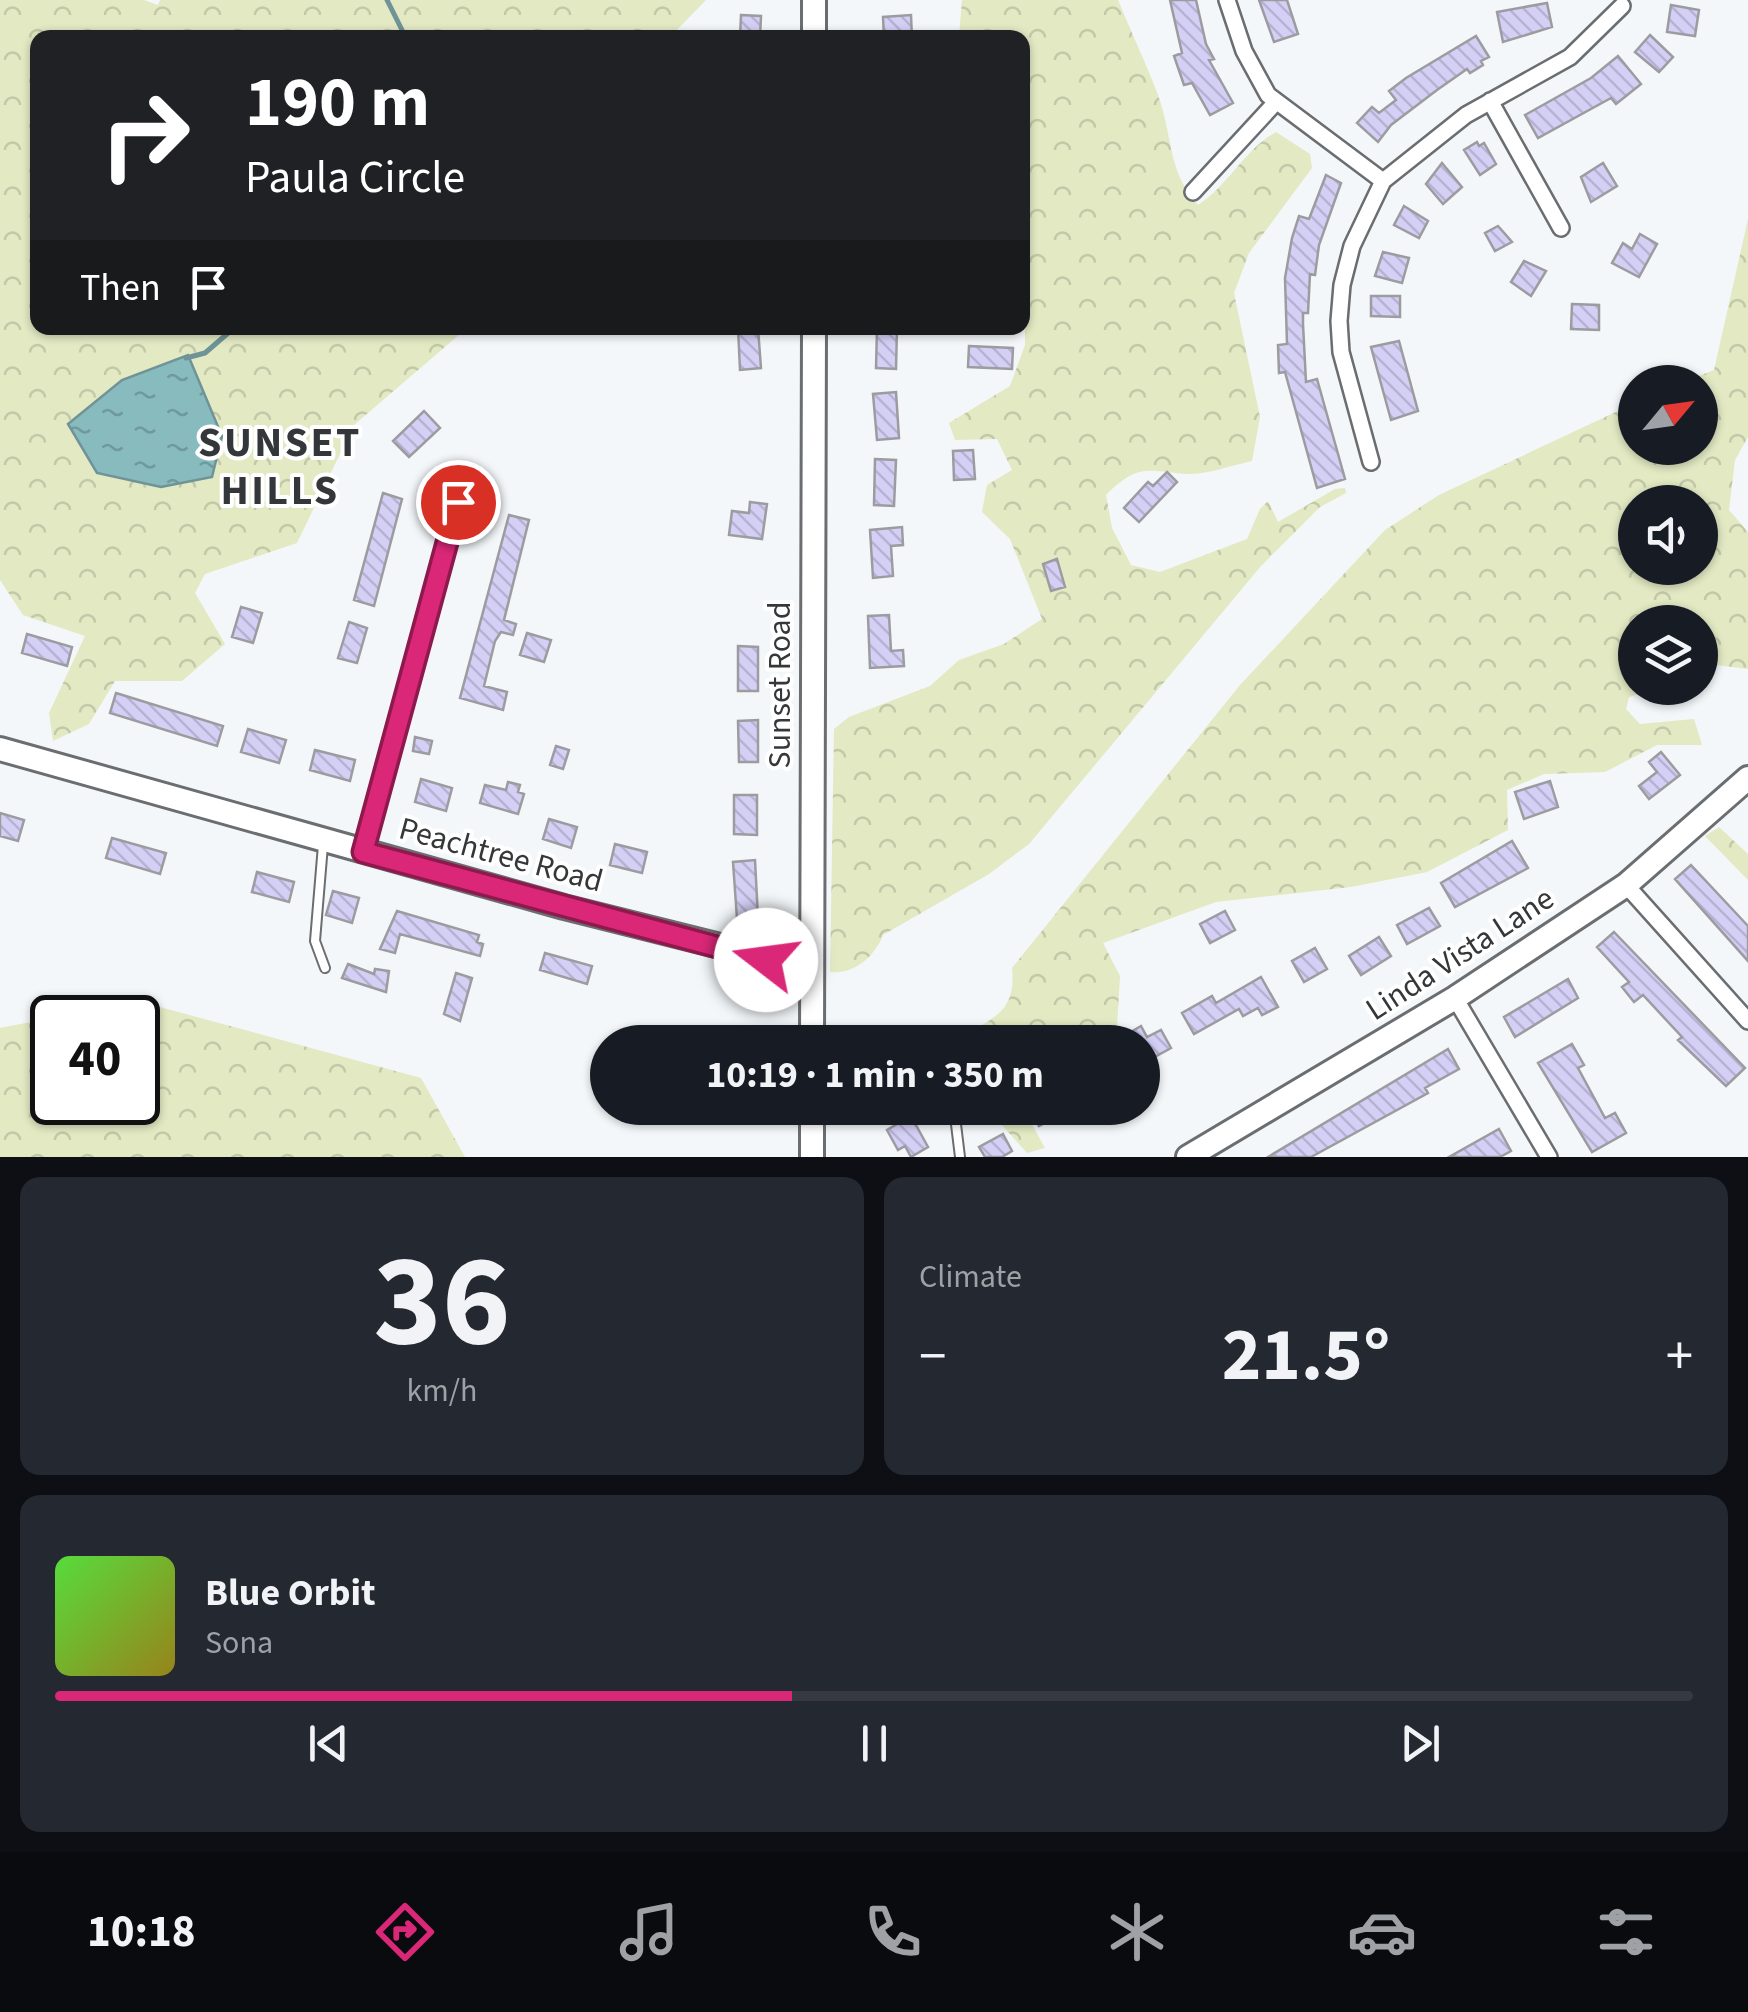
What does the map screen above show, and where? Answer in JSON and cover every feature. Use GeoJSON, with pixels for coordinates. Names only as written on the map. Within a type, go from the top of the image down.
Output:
{"type":"FeatureCollection","features":[{"type":"Feature","properties":{"kind":"street"},"geometry":{"type":"LineString","coordinates":[[814,0],[814,30]]}},
{"type":"Feature","properties":{"kind":"street"},"geometry":{"type":"LineString","coordinates":[[1227,0],[1256,79],[1276,102],[1382,181]]}},
{"type":"Feature","properties":{"kind":"street"},"geometry":{"type":"LineString","coordinates":[[1372,462],[1341,352],[1340,321],[1342,285],[1352,246],[1382,181],[1438,134],[1570,57],[1622,6]]}},
{"type":"Feature","properties":{"kind":"street"},"geometry":{"type":"LineString","coordinates":[[1490,101],[1562,228]]}},
{"type":"Feature","properties":{"kind":"street"},"geometry":{"type":"LineString","coordinates":[[1194,192],[1276,102]]}},
{"type":"Feature","properties":{"kind":"street","name":"Sunset Road"},"geometry":{"type":"LineString","coordinates":[[812,1025],[814,335]]}},
{"type":"Feature","properties":{"kind":"street"},"geometry":{"type":"LineString","coordinates":[[363,852],[458,502]]}},
{"type":"Feature","properties":{"kind":"street","name":"Peachtree Road"},"geometry":{"type":"LineString","coordinates":[[0,749],[363,852],[812,969]]}},
{"type":"Feature","properties":{"kind":"street","name":"Linda Vista Lane"},"geometry":{"type":"LineString","coordinates":[[1188,1157],[1455,998],[1626,885],[1748,778]]}},
{"type":"Feature","properties":{"kind":"street"},"geometry":{"type":"LineString","coordinates":[[1626,885],[1748,1021]]}},
{"type":"Feature","properties":{"kind":"street"},"geometry":{"type":"LineString","coordinates":[[1455,998],[1549,1157]]}},
{"type":"Feature","properties":{"kind":"street"},"geometry":{"type":"LineString","coordinates":[[812,1125],[812,1157]]}},
{"type":"Feature","properties":{"kind":"lane"},"geometry":{"type":"LineString","coordinates":[[324,841],[315,941],[325,968]]}},
{"type":"Feature","properties":{"kind":"lane"},"geometry":{"type":"LineString","coordinates":[[956,1125],[960,1157]]}},
{"type":"Feature","properties":{"kind":"green space"},"geometry":{"type":"Polygon","coordinates":[[[0,0],[144,0],[158,5],[160,0],[706,0],[677,30],[30,30],[30,335],[459,335],[354,425],[297,543],[205,574],[195,593],[225,644],[182,681],[115,681],[89,724],[53,741],[49,713],[85,636],[23,615],[0,580],[0,0]]]}},
{"type":"Feature","properties":{"kind":"green space"},"geometry":{"type":"Polygon","coordinates":[[[962,0],[1118,0],[1158,95],[1181,179],[1198,205],[1276,132],[1310,154],[1312,168],[1249,253],[1234,293],[1260,417],[1252,461],[1197,474],[1145,471],[1118,484],[1106,495],[1112,528],[1131,565],[1160,572],[1247,539],[1260,509],[1268,501],[1278,522],[1335,489],[1345,488],[1346,493],[1320,507],[1261,566],[1029,844],[989,874],[883,935],[862,962],[847,970],[830,972],[834,729],[849,717],[930,686],[959,660],[1004,644],[1042,619],[1010,539],[982,512],[987,485],[1012,470],[997,439],[955,440],[949,423],[1010,386],[1025,335],[1030,335],[1030,30],[960,30],[962,0]]]}},
{"type":"Feature","properties":{"kind":"green space"},"geometry":{"type":"Polygon","coordinates":[[[1748,219],[1748,437],[1735,460],[1729,510],[1748,532],[1748,669],[1718,665],[1718,605],[1618,605],[1618,705],[1627,705],[1626,709],[1640,724],[1694,719],[1702,745],[1657,745],[1605,772],[1544,774],[1507,790],[1508,830],[1427,872],[1351,887],[1216,902],[1103,943],[1120,976],[1117,1025],[981,1025],[1005,1006],[1010,996],[1012,968],[1240,685],[1385,530],[1439,495],[1618,411],[1618,465],[1718,465],[1715,365],[1748,219]]]}},
{"type":"Feature","properties":{"kind":"green space"},"geometry":{"type":"Polygon","coordinates":[[[1719,827],[1748,854],[1748,880],[1705,836],[1719,827]]]}},
{"type":"Feature","properties":{"kind":"green space"},"geometry":{"type":"Polygon","coordinates":[[[160,1007],[421,1078],[465,1157],[0,1157],[0,1028],[30,1022],[30,1125],[160,1125],[160,1007]]]}},
{"type":"Feature","properties":{"kind":"green space"},"geometry":{"type":"Polygon","coordinates":[[[1002,1125],[1032,1125],[1045,1148],[1027,1153],[1002,1125]]]}},
{"type":"Feature","properties":{"kind":"water"},"geometry":{"type":"Polygon","coordinates":[[[188,355],[222,436],[212,477],[161,487],[97,473],[68,424],[122,380],[188,355]]]}},
{"type":"Feature","properties":{"kind":"building"},"geometry":{"type":"Polygon","coordinates":[[[1170,0],[1196,0],[1206,44],[1214,59],[1209,60],[1233,103],[1210,115],[1192,83],[1184,85],[1174,56],[1182,53],[1170,0]]]}},
{"type":"Feature","properties":{"kind":"building"},"geometry":{"type":"Polygon","coordinates":[[[1259,0],[1287,0],[1298,34],[1274,42],[1259,0]]]}},
{"type":"Feature","properties":{"kind":"building"},"geometry":{"type":"Polygon","coordinates":[[[1547,3],[1552,27],[1503,42],[1497,12],[1547,3]]]}},
{"type":"Feature","properties":{"kind":"building"},"geometry":{"type":"Polygon","coordinates":[[[1671,5],[1699,10],[1695,36],[1667,32],[1671,5]]]}},
{"type":"Feature","properties":{"kind":"building"},"geometry":{"type":"Polygon","coordinates":[[[741,15],[761,16],[760,30],[740,30],[741,15]]]}},
{"type":"Feature","properties":{"kind":"building"},"geometry":{"type":"Polygon","coordinates":[[[911,15],[912,30],[884,30],[883,17],[911,15]]]}},
{"type":"Feature","properties":{"kind":"building"},"geometry":{"type":"Polygon","coordinates":[[[1650,35],[1673,57],[1659,72],[1635,52],[1650,35]]]}},
{"type":"Feature","properties":{"kind":"building"},"geometry":{"type":"Polygon","coordinates":[[[1476,36],[1489,57],[1481,61],[1483,65],[1470,73],[1467,69],[1437,90],[1391,125],[1378,142],[1357,123],[1372,107],[1379,113],[1396,100],[1389,91],[1406,78],[1476,36]]]}},
{"type":"Feature","properties":{"kind":"building"},"geometry":{"type":"Polygon","coordinates":[[[1618,56],[1641,84],[1616,104],[1611,98],[1538,138],[1525,115],[1591,78],[1618,56]]]}},
{"type":"Feature","properties":{"kind":"building"},"geometry":{"type":"Polygon","coordinates":[[[1477,142],[1479,146],[1484,143],[1496,164],[1480,175],[1464,150],[1477,142]]]}},
{"type":"Feature","properties":{"kind":"building"},"geometry":{"type":"Polygon","coordinates":[[[1442,163],[1462,187],[1443,204],[1426,184],[1442,163]]]}},
{"type":"Feature","properties":{"kind":"building"},"geometry":{"type":"Polygon","coordinates":[[[1603,163],[1617,186],[1591,202],[1581,177],[1603,163]]]}},
{"type":"Feature","properties":{"kind":"building"},"geometry":{"type":"Polygon","coordinates":[[[1326,175],[1341,183],[1319,245],[1315,275],[1310,274],[1308,313],[1303,313],[1306,382],[1317,379],[1345,479],[1317,488],[1285,372],[1279,373],[1278,345],[1287,344],[1285,278],[1292,238],[1299,216],[1309,219],[1326,175]]]}},
{"type":"Feature","properties":{"kind":"building"},"geometry":{"type":"Polygon","coordinates":[[[1404,206],[1428,221],[1419,238],[1394,225],[1404,206]]]}},
{"type":"Feature","properties":{"kind":"building"},"geometry":{"type":"Polygon","coordinates":[[[1498,226],[1512,242],[1495,251],[1485,233],[1498,226]]]}},
{"type":"Feature","properties":{"kind":"building"},"geometry":{"type":"Polygon","coordinates":[[[1640,234],[1657,244],[1639,277],[1612,263],[1623,243],[1632,249],[1640,234]]]}},
{"type":"Feature","properties":{"kind":"building"},"geometry":{"type":"Polygon","coordinates":[[[1383,252],[1409,258],[1402,283],[1375,276],[1383,252]]]}},
{"type":"Feature","properties":{"kind":"building"},"geometry":{"type":"Polygon","coordinates":[[[1524,261],[1546,271],[1531,296],[1511,282],[1524,261]]]}},
{"type":"Feature","properties":{"kind":"building"},"geometry":{"type":"Polygon","coordinates":[[[1371,296],[1400,296],[1400,317],[1371,316],[1371,296]]]}},
{"type":"Feature","properties":{"kind":"building"},"geometry":{"type":"Polygon","coordinates":[[[1572,304],[1599,305],[1599,330],[1571,329],[1572,304]]]}},
{"type":"Feature","properties":{"kind":"building"},"geometry":{"type":"Polygon","coordinates":[[[738,335],[759,335],[761,368],[740,370],[738,335]]]}},
{"type":"Feature","properties":{"kind":"building"},"geometry":{"type":"Polygon","coordinates":[[[877,335],[897,335],[896,369],[876,368],[877,335]]]}},
{"type":"Feature","properties":{"kind":"building"},"geometry":{"type":"Polygon","coordinates":[[[1399,341],[1418,411],[1391,420],[1371,347],[1399,341]]]}},
{"type":"Feature","properties":{"kind":"building"},"geometry":{"type":"Polygon","coordinates":[[[969,346],[1013,348],[1012,369],[968,367],[969,346]]]}},
{"type":"Feature","properties":{"kind":"building"},"geometry":{"type":"Polygon","coordinates":[[[896,392],[899,438],[877,440],[873,394],[896,392]]]}},
{"type":"Feature","properties":{"kind":"building"},"geometry":{"type":"Polygon","coordinates":[[[424,411],[440,428],[409,457],[393,441],[424,411]]]}},
{"type":"Feature","properties":{"kind":"building"},"geometry":{"type":"Polygon","coordinates":[[[973,450],[975,479],[954,480],[953,451],[973,450]]]}},
{"type":"Feature","properties":{"kind":"building"},"geometry":{"type":"Polygon","coordinates":[[[875,459],[896,460],[894,506],[874,505],[875,459]]]}},
{"type":"Feature","properties":{"kind":"building"},"geometry":{"type":"Polygon","coordinates":[[[1167,472],[1177,482],[1139,522],[1124,508],[1148,482],[1153,486],[1167,472]]]}},
{"type":"Feature","properties":{"kind":"building"},"geometry":{"type":"Polygon","coordinates":[[[383,493],[402,499],[374,606],[354,600],[383,493]]]}},
{"type":"Feature","properties":{"kind":"building"},"geometry":{"type":"Polygon","coordinates":[[[750,502],[767,504],[762,539],[729,535],[732,511],[749,513],[750,502]]]}},
{"type":"Feature","properties":{"kind":"building"},"geometry":{"type":"Polygon","coordinates":[[[509,515],[529,520],[504,620],[516,624],[513,635],[501,632],[495,641],[484,686],[507,692],[503,710],[460,698],[509,515]]]}},
{"type":"Feature","properties":{"kind":"building"},"geometry":{"type":"Polygon","coordinates":[[[902,527],[903,545],[891,546],[893,576],[873,578],[870,530],[902,527]]]}},
{"type":"Feature","properties":{"kind":"building"},"geometry":{"type":"Polygon","coordinates":[[[1057,559],[1065,587],[1051,591],[1043,564],[1057,559]]]}},
{"type":"Feature","properties":{"kind":"building"},"geometry":{"type":"Polygon","coordinates":[[[241,607],[262,613],[253,643],[232,637],[241,607]]]}},
{"type":"Feature","properties":{"kind":"building"},"geometry":{"type":"Polygon","coordinates":[[[889,615],[891,651],[903,650],[904,666],[870,668],[868,616],[889,615]]]}},
{"type":"Feature","properties":{"kind":"building"},"geometry":{"type":"Polygon","coordinates":[[[349,622],[367,628],[357,663],[338,658],[349,622]]]}},
{"type":"Feature","properties":{"kind":"building"},"geometry":{"type":"Polygon","coordinates":[[[527,633],[551,640],[544,662],[520,655],[527,633]]]}},
{"type":"Feature","properties":{"kind":"building"},"geometry":{"type":"Polygon","coordinates":[[[27,634],[72,647],[67,666],[22,653],[27,634]]]}},
{"type":"Feature","properties":{"kind":"building"},"geometry":{"type":"Polygon","coordinates":[[[738,646],[758,647],[758,691],[738,691],[738,646]]]}},
{"type":"Feature","properties":{"kind":"building"},"geometry":{"type":"Polygon","coordinates":[[[116,693],[223,726],[217,746],[110,713],[116,693]]]}},
{"type":"Feature","properties":{"kind":"building"},"geometry":{"type":"Polygon","coordinates":[[[758,720],[758,762],[739,762],[738,721],[758,720]]]}},
{"type":"Feature","properties":{"kind":"building"},"geometry":{"type":"Polygon","coordinates":[[[248,729],[286,740],[279,763],[241,752],[248,729]]]}},
{"type":"Feature","properties":{"kind":"building"},"geometry":{"type":"Polygon","coordinates":[[[415,737],[432,741],[429,754],[413,751],[415,737]]]}},
{"type":"Feature","properties":{"kind":"building"},"geometry":{"type":"Polygon","coordinates":[[[556,746],[569,750],[563,769],[550,765],[556,746]]]}},
{"type":"Feature","properties":{"kind":"building"},"geometry":{"type":"Polygon","coordinates":[[[315,750],[355,760],[350,781],[310,770],[315,750]]]}},
{"type":"Feature","properties":{"kind":"building"},"geometry":{"type":"Polygon","coordinates":[[[1661,752],[1680,775],[1649,799],[1639,786],[1657,772],[1649,762],[1661,752]]]}},
{"type":"Feature","properties":{"kind":"building"},"geometry":{"type":"Polygon","coordinates":[[[421,779],[452,788],[446,811],[415,802],[421,779]]]}},
{"type":"Feature","properties":{"kind":"building"},"geometry":{"type":"Polygon","coordinates":[[[1550,781],[1558,807],[1524,819],[1515,792],[1550,781]]]}},
{"type":"Feature","properties":{"kind":"building"},"geometry":{"type":"Polygon","coordinates":[[[508,782],[520,785],[518,792],[524,794],[518,814],[480,803],[485,785],[506,790],[508,782]]]}},
{"type":"Feature","properties":{"kind":"building"},"geometry":{"type":"Polygon","coordinates":[[[734,795],[757,795],[757,835],[734,834],[734,795]]]}},
{"type":"Feature","properties":{"kind":"building"},"geometry":{"type":"Polygon","coordinates":[[[0,813],[24,820],[18,841],[0,836],[0,813]]]}},
{"type":"Feature","properties":{"kind":"building"},"geometry":{"type":"Polygon","coordinates":[[[549,819],[577,827],[571,848],[543,839],[549,819]]]}},
{"type":"Feature","properties":{"kind":"building"},"geometry":{"type":"Polygon","coordinates":[[[112,838],[166,853],[160,874],[106,858],[112,838]]]}},
{"type":"Feature","properties":{"kind":"building"},"geometry":{"type":"Polygon","coordinates":[[[1512,841],[1528,868],[1455,907],[1441,883],[1512,841]]]}},
{"type":"Feature","properties":{"kind":"building"},"geometry":{"type":"Polygon","coordinates":[[[615,844],[647,852],[642,873],[610,865],[615,844]]]}},
{"type":"Feature","properties":{"kind":"building"},"geometry":{"type":"Polygon","coordinates":[[[755,860],[758,918],[737,919],[733,862],[755,860]]]}},
{"type":"Feature","properties":{"kind":"building"},"geometry":{"type":"Polygon","coordinates":[[[1691,865],[1748,926],[1748,961],[1675,879],[1691,865]]]}},
{"type":"Feature","properties":{"kind":"building"},"geometry":{"type":"Polygon","coordinates":[[[257,872],[294,882],[289,902],[252,892],[257,872]]]}},
{"type":"Feature","properties":{"kind":"building"},"geometry":{"type":"Polygon","coordinates":[[[333,891],[359,898],[352,923],[326,915],[333,891]]]}},
{"type":"Feature","properties":{"kind":"building"},"geometry":{"type":"Polygon","coordinates":[[[1429,908],[1440,926],[1407,944],[1397,925],[1429,908]]]}},
{"type":"Feature","properties":{"kind":"building"},"geometry":{"type":"Polygon","coordinates":[[[397,911],[479,935],[477,942],[483,944],[480,956],[400,934],[395,953],[380,949],[397,911]]]}},
{"type":"Feature","properties":{"kind":"building"},"geometry":{"type":"Polygon","coordinates":[[[1225,911],[1235,930],[1210,943],[1200,924],[1225,911]]]}},
{"type":"Feature","properties":{"kind":"building"},"geometry":{"type":"Polygon","coordinates":[[[1614,932],[1745,1068],[1726,1086],[1678,1040],[1682,1037],[1643,995],[1634,1002],[1622,987],[1629,982],[1597,947],[1614,932]]]}},
{"type":"Feature","properties":{"kind":"building"},"geometry":{"type":"Polygon","coordinates":[[[1379,937],[1391,956],[1361,975],[1349,956],[1379,937]]]}},
{"type":"Feature","properties":{"kind":"building"},"geometry":{"type":"Polygon","coordinates":[[[1315,948],[1327,969],[1304,982],[1292,961],[1315,948]]]}},
{"type":"Feature","properties":{"kind":"building"},"geometry":{"type":"Polygon","coordinates":[[[545,953],[592,966],[587,984],[540,970],[545,953]]]}},
{"type":"Feature","properties":{"kind":"building"},"geometry":{"type":"Polygon","coordinates":[[[348,964],[374,974],[375,969],[389,971],[386,992],[342,978],[348,964]]]}},
{"type":"Feature","properties":{"kind":"building"},"geometry":{"type":"Polygon","coordinates":[[[456,973],[472,978],[460,1021],[444,1014],[456,973]]]}},
{"type":"Feature","properties":{"kind":"building"},"geometry":{"type":"Polygon","coordinates":[[[1261,977],[1278,1007],[1262,1015],[1258,1008],[1243,1016],[1239,1009],[1194,1034],[1182,1013],[1212,996],[1216,1003],[1261,977]]]}},
{"type":"Feature","properties":{"kind":"building"},"geometry":{"type":"Polygon","coordinates":[[[1568,979],[1578,998],[1515,1037],[1504,1017],[1568,979]]]}},
{"type":"Feature","properties":{"kind":"building"},"geometry":{"type":"Polygon","coordinates":[[[1160,1030],[1161,1030],[1171,1048],[1160,1054],[1160,1030]]]}},
{"type":"Feature","properties":{"kind":"building"},"geometry":{"type":"Polygon","coordinates":[[[1572,1044],[1584,1065],[1578,1068],[1605,1118],[1615,1113],[1626,1133],[1592,1152],[1538,1063],[1572,1044]]]}},
{"type":"Feature","properties":{"kind":"building"},"geometry":{"type":"Polygon","coordinates":[[[1448,1049],[1459,1069],[1425,1088],[1428,1093],[1311,1157],[1268,1157],[1448,1049]]]}},
{"type":"Feature","properties":{"kind":"building"},"geometry":{"type":"Polygon","coordinates":[[[896,1125],[916,1125],[928,1147],[911,1157],[905,1146],[898,1150],[887,1130],[896,1125]]]}},
{"type":"Feature","properties":{"kind":"building"},"geometry":{"type":"Polygon","coordinates":[[[1499,1129],[1511,1151],[1500,1157],[1449,1157],[1499,1129]]]}},
{"type":"Feature","properties":{"kind":"building"},"geometry":{"type":"Polygon","coordinates":[[[1003,1134],[1012,1151],[1002,1157],[985,1157],[979,1147],[1003,1134]]]}},
{"type":"Feature","properties":{"kind":"waterway"},"geometry":{"type":"LineString","coordinates":[[387,0],[402,30]]}},
{"type":"Feature","properties":{"kind":"waterway"},"geometry":{"type":"LineString","coordinates":[[186,358],[205,353],[226,335]]}},
{"type":"Feature","properties":{"kind":"district","name":"SUNSET HILLS"},"geometry":{"type":"Point","coordinates":[280,467]}},
{"type":"Feature","properties":{"kind":"route"},"geometry":{"type":"LineString","coordinates":[[458,502],[363,852],[766,960]]}}]}
